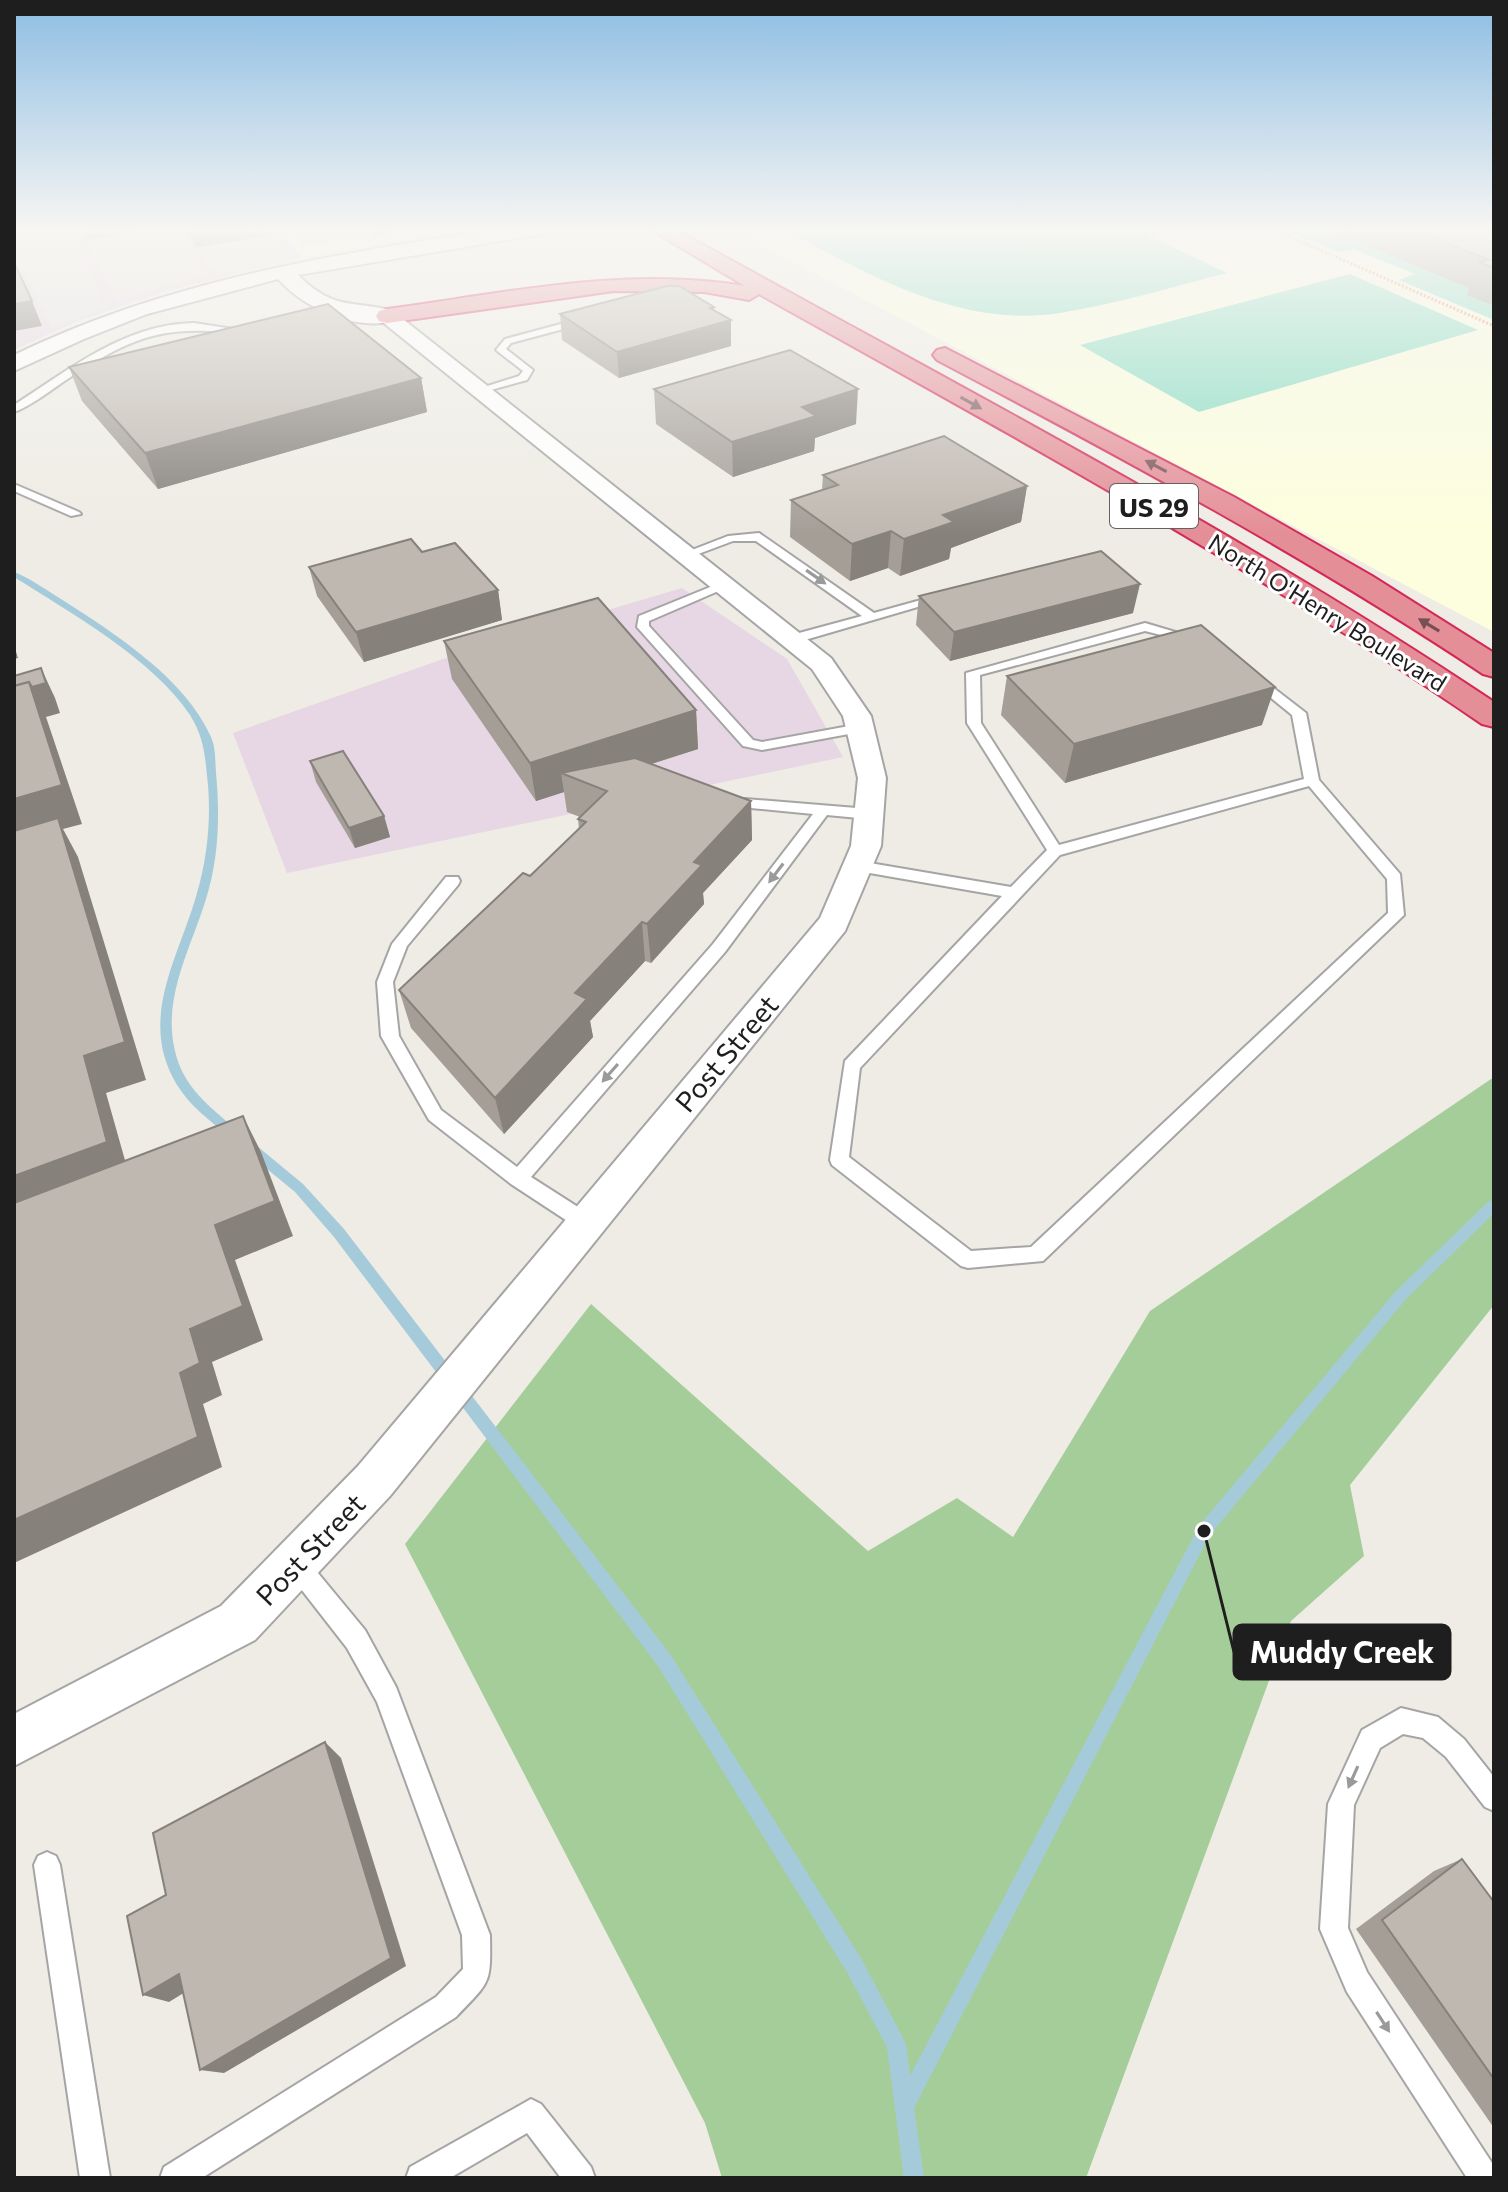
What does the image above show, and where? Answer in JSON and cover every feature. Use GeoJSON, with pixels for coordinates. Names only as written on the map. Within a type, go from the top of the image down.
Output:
{"type":"FeatureCollection","features":[{"type":"Feature","properties":{"kind":"highway","name":"North O'Henry Boulevard"},"geometry":{"type":"LineString","coordinates":[[838,330],[1068,456],[1282,580],[1494,717]]}},
{"type":"Feature","properties":{"kind":"highway","name":"North O'Henry Boulevard"},"geometry":{"type":"LineString","coordinates":[[926,345],[1225,502],[1447,635],[1494,667]]}},
{"type":"Feature","properties":{"kind":"street"},"geometry":{"type":"LineString","coordinates":[[14,364],[81,330]]}},
{"type":"Feature","properties":{"kind":"street","name":"Post Street"},"geometry":{"type":"LineString","coordinates":[[14,1741],[238,1623],[374,1481],[834,923],[866,846],[872,778],[860,728],[857,716],[822,664],[409,330]]}},
{"type":"Feature","properties":{"kind":"lane"},"geometry":{"type":"LineString","coordinates":[[14,409],[106,353],[150,332],[161,330]]}},
{"type":"Feature","properties":{"kind":"lane"},"geometry":{"type":"LineString","coordinates":[[234,330],[251,332]]}},
{"type":"Feature","properties":{"kind":"lane"},"geometry":{"type":"LineString","coordinates":[[480,390],[523,378],[528,370],[501,350],[508,341],[548,330]]}},
{"type":"Feature","properties":{"kind":"lane"},"geometry":{"type":"LineString","coordinates":[[14,487],[75,514]]}},
{"type":"Feature","properties":{"kind":"lane"},"geometry":{"type":"LineString","coordinates":[[685,555],[732,538],[759,537],[872,617]]}},
{"type":"Feature","properties":{"kind":"lane"},"geometry":{"type":"LineString","coordinates":[[724,586],[643,619],[643,627],[748,743],[762,746],[860,728]]}},
{"type":"Feature","properties":{"kind":"lane"},"geometry":{"type":"LineString","coordinates":[[793,639],[958,594]]}},
{"type":"Feature","properties":{"kind":"lane"},"geometry":{"type":"LineString","coordinates":[[1055,851],[974,723],[973,673],[1145,627],[1210,643]]}},
{"type":"Feature","properties":{"kind":"lane"},"geometry":{"type":"LineString","coordinates":[[1243,669],[1299,713],[1312,781],[1395,878],[1396,915],[1036,1255],[968,1260],[839,1160],[851,1066],[1055,851],[1312,781]]}},
{"type":"Feature","properties":{"kind":"lane"},"geometry":{"type":"LineString","coordinates":[[745,804],[869,814]]}},
{"type":"Feature","properties":{"kind":"lane"},"geometry":{"type":"LineString","coordinates":[[518,1179],[719,948],[823,811]]}},
{"type":"Feature","properties":{"kind":"lane"},"geometry":{"type":"LineString","coordinates":[[858,866],[1014,893]]}},
{"type":"Feature","properties":{"kind":"lane"},"geometry":{"type":"LineString","coordinates":[[452,881],[400,944],[385,982],[390,1036],[435,1115],[518,1179],[585,1222]]}},
{"type":"Feature","properties":{"kind":"lane"},"geometry":{"type":"LineString","coordinates":[[175,2178],[446,2007],[477,1974],[476,1935],[387,1696],[356,1639],[295,1563]]}},
{"type":"Feature","properties":{"kind":"lane"},"geometry":{"type":"LineString","coordinates":[[1484,2178],[1357,1982],[1334,1929],[1341,1804],[1371,1739],[1401,1721],[1429,1726],[1455,1748],[1494,1798]]}},
{"type":"Feature","properties":{"kind":"lane"},"geometry":{"type":"LineString","coordinates":[[47,1865],[95,2178]]}},
{"type":"Feature","properties":{"kind":"lane"},"geometry":{"type":"LineString","coordinates":[[421,2178],[531,2114],[580,2178]]}},
{"type":"Feature","properties":{"kind":"shaded area"},"geometry":{"type":"Polygon","coordinates":[[[14,330],[57,330],[14,350],[14,330]]]}},
{"type":"Feature","properties":{"kind":"shaded area"},"geometry":{"type":"Polygon","coordinates":[[[923,330],[1494,330],[1494,632],[923,330]]]}},
{"type":"Feature","properties":{"kind":"shaded area"},"geometry":{"type":"Polygon","coordinates":[[[682,588],[787,659],[843,757],[287,873],[233,733],[446,658],[682,588]]]}},
{"type":"Feature","properties":{"kind":"green space"},"geometry":{"type":"Polygon","coordinates":[[[1136,330],[1477,330],[1199,412],[1080,345],[1136,330]]]}},
{"type":"Feature","properties":{"kind":"green space"},"geometry":{"type":"Polygon","coordinates":[[[1494,1077],[1494,1305],[1350,1485],[1364,1556],[1291,1621],[1086,2178],[722,2178],[705,2123],[405,1544],[591,1304],[868,1551],[957,1498],[1013,1537],[1150,1311],[1494,1077]]]}},
{"type":"Feature","properties":{"kind":"building"},"geometry":{"type":"Polygon","coordinates":[[[220,330],[361,330],[421,378],[145,453],[69,367],[220,330]]]}},
{"type":"Feature","properties":{"kind":"building"},"geometry":{"type":"Polygon","coordinates":[[[584,330],[694,330],[617,352],[584,330]]]}},
{"type":"Feature","properties":{"kind":"building"},"geometry":{"type":"Polygon","coordinates":[[[790,350],[858,389],[802,407],[816,416],[732,442],[654,389],[790,350]]]}},
{"type":"Feature","properties":{"kind":"building"},"geometry":{"type":"Polygon","coordinates":[[[944,436],[1027,486],[943,515],[954,522],[904,539],[891,531],[852,544],[791,500],[838,485],[823,475],[944,436]]]}},
{"type":"Feature","properties":{"kind":"building"},"geometry":{"type":"Polygon","coordinates":[[[411,539],[422,552],[455,543],[498,590],[356,632],[309,567],[411,539]]]}},
{"type":"Feature","properties":{"kind":"building"},"geometry":{"type":"Polygon","coordinates":[[[1101,551],[1140,584],[954,632],[919,596],[1101,551]]]}},
{"type":"Feature","properties":{"kind":"building"},"geometry":{"type":"Polygon","coordinates":[[[598,598],[696,710],[530,763],[444,641],[598,598]]]}},
{"type":"Feature","properties":{"kind":"building"},"geometry":{"type":"Polygon","coordinates":[[[1201,625],[1275,687],[1074,744],[1007,676],[1201,625]]]}},
{"type":"Feature","properties":{"kind":"building"},"geometry":{"type":"Polygon","coordinates":[[[41,668],[46,683],[32,687],[29,682],[14,686],[14,676],[41,668]]]}},
{"type":"Feature","properties":{"kind":"building"},"geometry":{"type":"Polygon","coordinates":[[[29,682],[62,785],[14,799],[14,686],[29,682]]]}},
{"type":"Feature","properties":{"kind":"building"},"geometry":{"type":"Polygon","coordinates":[[[343,751],[384,816],[349,828],[310,761],[343,751]]]}},
{"type":"Feature","properties":{"kind":"building"},"geometry":{"type":"Polygon","coordinates":[[[635,758],[751,801],[694,862],[702,865],[647,924],[642,922],[575,993],[587,999],[495,1098],[399,990],[523,873],[530,876],[586,822],[578,819],[607,791],[561,773],[635,758]]]}},
{"type":"Feature","properties":{"kind":"building"},"geometry":{"type":"Polygon","coordinates":[[[58,818],[125,1042],[84,1056],[107,1142],[14,1176],[14,831],[58,818]]]}},
{"type":"Feature","properties":{"kind":"building"},"geometry":{"type":"Polygon","coordinates":[[[243,1116],[275,1201],[215,1225],[243,1306],[190,1329],[200,1363],[180,1373],[198,1437],[14,1520],[14,1203],[243,1116]]]}},
{"type":"Feature","properties":{"kind":"building"},"geometry":{"type":"Polygon","coordinates":[[[325,1742],[391,1958],[200,2070],[179,1974],[143,1995],[127,1916],[166,1895],[153,1833],[325,1742]]]}},
{"type":"Feature","properties":{"kind":"building"},"geometry":{"type":"Polygon","coordinates":[[[1462,1859],[1494,1902],[1494,2079],[1382,1920],[1462,1859]]]}},
{"type":"Feature","properties":{"kind":"waterway"},"geometry":{"type":"LineString","coordinates":[[14,574],[94,625],[150,667],[194,714],[207,738],[213,793],[210,853],[202,895],[171,984],[166,1029],[169,1052],[183,1085],[202,1107],[233,1133]]}},
{"type":"Feature","properties":{"kind":"waterway"},"geometry":{"type":"LineString","coordinates":[[253,1150],[299,1188],[339,1233],[664,1660],[855,1967],[896,2045],[914,2178]]}},
{"type":"Feature","properties":{"kind":"waterway"},"geometry":{"type":"LineString","coordinates":[[905,2106],[1204,1531],[1401,1295],[1494,1205]]}},
{"type":"Feature","properties":{"kind":"place","name":"Muddy Creek"},"geometry":{"type":"Point","coordinates":[1204,1531]}}]}
